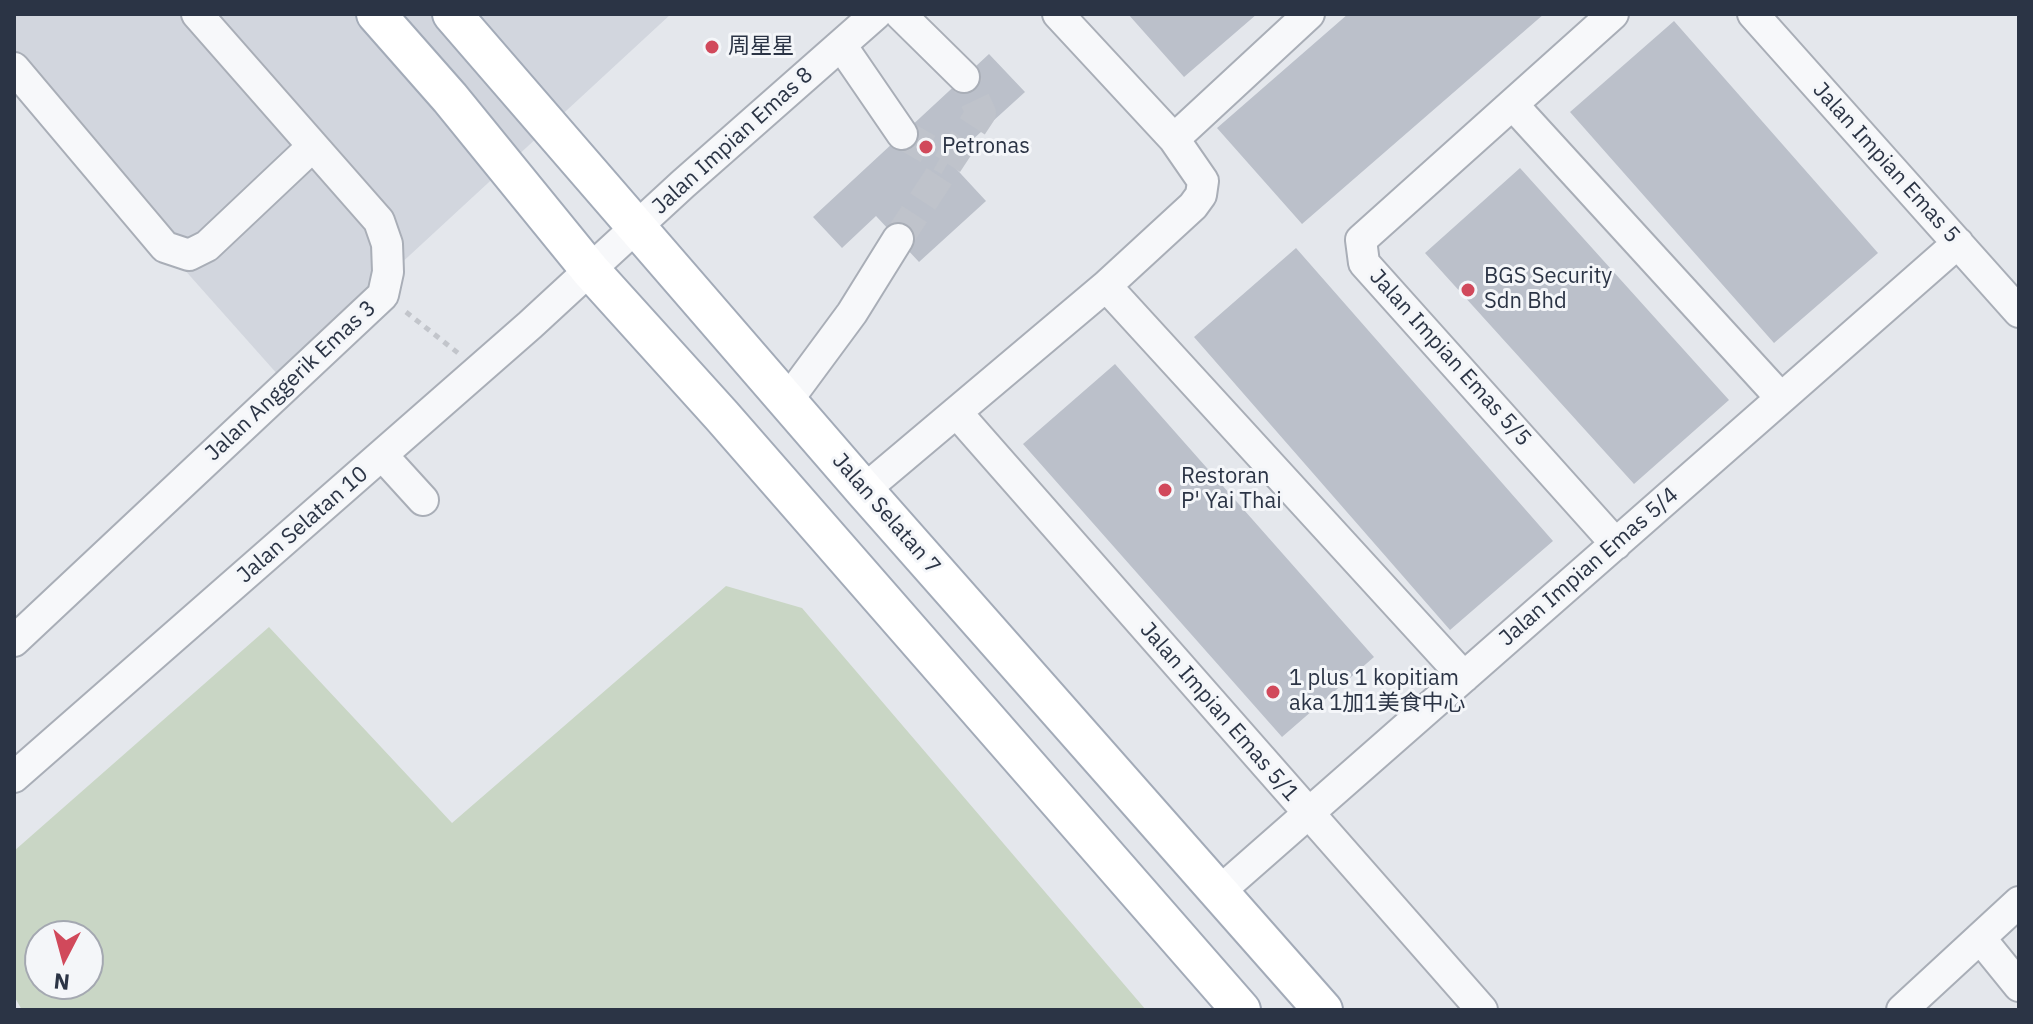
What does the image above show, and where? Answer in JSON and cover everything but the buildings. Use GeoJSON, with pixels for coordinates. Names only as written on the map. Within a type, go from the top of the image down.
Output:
{"type":"FeatureCollection","features":[{"type":"Feature","properties":{"kind":"main road"},"geometry":{"type":"LineString","coordinates":[[376,14],[450,98],[590,270],[722,416],[1241,1010]]}},
{"type":"Feature","properties":{"kind":"main road","name":"Jalan Selatan 7"},"geometry":{"type":"LineString","coordinates":[[452,14],[864,490],[1323,1010]]}},
{"type":"Feature","properties":{"kind":"street","name":"Jalan Anggerik Emas 3"},"geometry":{"type":"LineString","coordinates":[[14,641],[383,295],[388,272],[387,244],[379,221],[197,14]]}},
{"type":"Feature","properties":{"kind":"street","name":"Jalan Impian Emas 8"},"geometry":{"type":"LineString","coordinates":[[590,270],[876,14]]}},
{"type":"Feature","properties":{"kind":"street"},"geometry":{"type":"LineString","coordinates":[[900,14],[964,77]]}},
{"type":"Feature","properties":{"kind":"street"},"geometry":{"type":"LineString","coordinates":[[864,490],[1106,286],[1193,206],[1201,195],[1203,181],[1174,139],[1058,14]]}},
{"type":"Feature","properties":{"kind":"street"},"geometry":{"type":"LineString","coordinates":[[1174,139],[1309,14]]}},
{"type":"Feature","properties":{"kind":"street","name":"Jalan Impian Emas 5/5"},"geometry":{"type":"LineString","coordinates":[[1613,14],[1361,240],[1364,263],[1616,544]]}},
{"type":"Feature","properties":{"kind":"street","name":"Jalan Impian Emas 5"},"geometry":{"type":"LineString","coordinates":[[1753,14],[2019,312]]}},
{"type":"Feature","properties":{"kind":"street"},"geometry":{"type":"LineString","coordinates":[[841,45],[902,134]]}},
{"type":"Feature","properties":{"kind":"street"},"geometry":{"type":"LineString","coordinates":[[14,68],[165,247],[189,255],[207,246],[313,146]]}},
{"type":"Feature","properties":{"kind":"street"},"geometry":{"type":"LineString","coordinates":[[1513,105],[1781,398]]}},
{"type":"Feature","properties":{"kind":"street"},"geometry":{"type":"LineString","coordinates":[[787,401],[852,313],[898,239]]}},
{"type":"Feature","properties":{"kind":"street","name":"Jalan Impian Emas 5/4"},"geometry":{"type":"LineString","coordinates":[[1220,891],[1958,243]]}},
{"type":"Feature","properties":{"kind":"street","name":"Jalan Selatan 10"},"geometry":{"type":"LineString","coordinates":[[14,777],[590,270]]}},
{"type":"Feature","properties":{"kind":"street"},"geometry":{"type":"LineString","coordinates":[[1106,286],[1464,677]]}},
{"type":"Feature","properties":{"kind":"street","name":"Jalan Impian Emas 5/1"},"geometry":{"type":"LineString","coordinates":[[957,413],[1482,1010]]}},
{"type":"Feature","properties":{"kind":"street"},"geometry":{"type":"LineString","coordinates":[[382,455],[423,500]]}},
{"type":"Feature","properties":{"kind":"street"},"geometry":{"type":"LineString","coordinates":[[1902,1010],[2019,902]]}},
{"type":"Feature","properties":{"kind":"street"},"geometry":{"type":"LineString","coordinates":[[1980,938],[2019,986]]}},
{"type":"Feature","properties":{"kind":"path"},"geometry":{"type":"LineString","coordinates":[[383,295],[480,369]]}},
{"type":"Feature","properties":{"kind":"shaded area"},"geometry":{"type":"Polygon","coordinates":[[[14,14],[671,14],[279,376],[14,78],[14,14]]]}},
{"type":"Feature","properties":{"kind":"green space"},"geometry":{"type":"Polygon","coordinates":[[[726,586],[802,608],[1146,1010],[22,1010],[14,996],[14,851],[269,627],[452,823],[726,586]]]}},
{"type":"Feature","properties":{"kind":"tunnel"},"geometry":{"type":"LineString","coordinates":[[898,239],[981,113],[964,77]]}},
{"type":"Feature","properties":{"kind":"tunnel"},"geometry":{"type":"LineString","coordinates":[[902,134],[949,161]]}},
{"type":"Feature","properties":{"kind":"place","name":"周星星"},"geometry":{"type":"Point","coordinates":[712,47]}},
{"type":"Feature","properties":{"kind":"place","name":"Petronas"},"geometry":{"type":"Point","coordinates":[926,147]}},
{"type":"Feature","properties":{"kind":"place","name":"BGS Security Sdn Bhd"},"geometry":{"type":"Point","coordinates":[1468,290]}},
{"type":"Feature","properties":{"kind":"place","name":"Restoran P' Yai Thai"},"geometry":{"type":"Point","coordinates":[1165,490]}},
{"type":"Feature","properties":{"kind":"place","name":"1 plus 1 kopitiam aka 1加1美食中心"},"geometry":{"type":"Point","coordinates":[1273,692]}}]}
